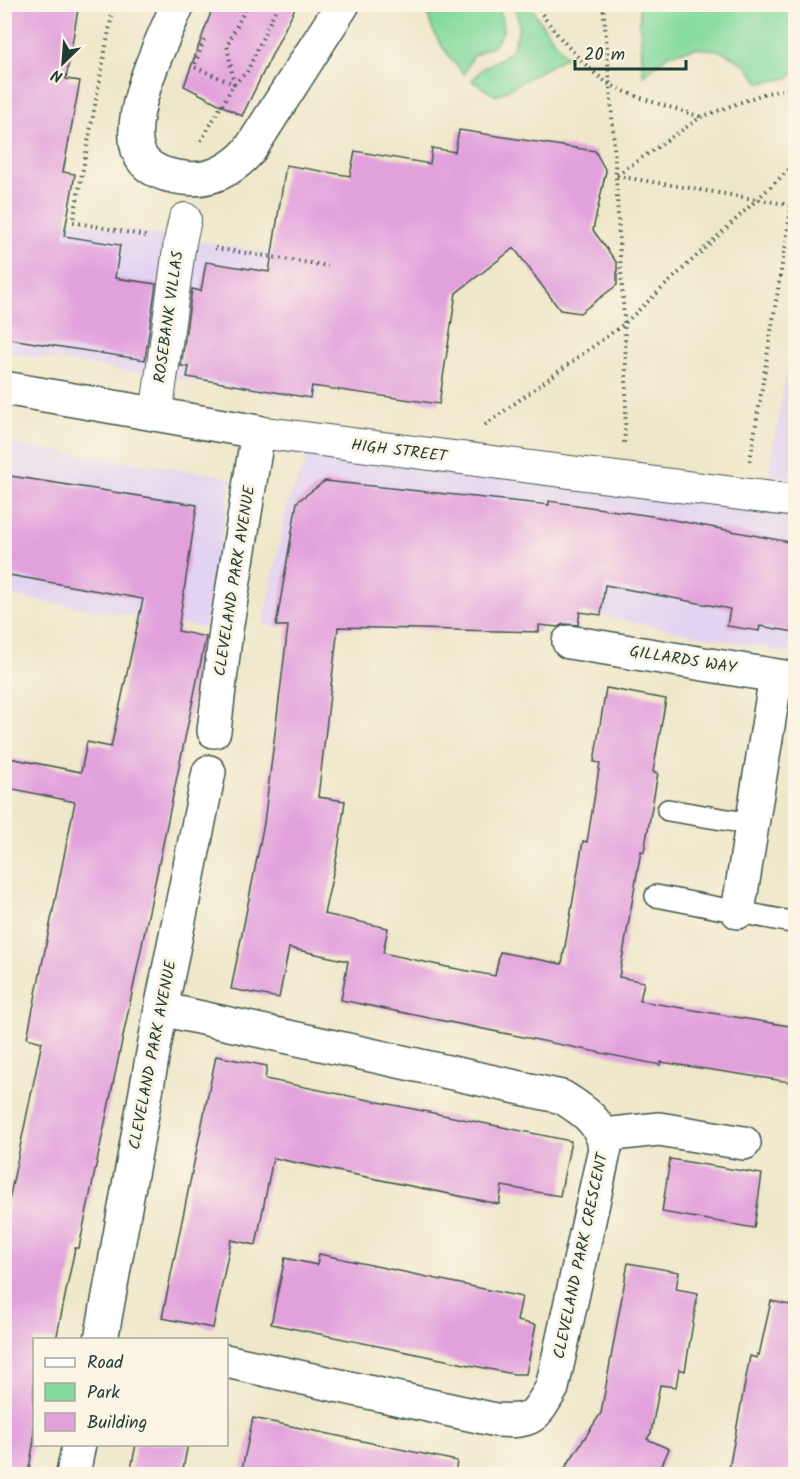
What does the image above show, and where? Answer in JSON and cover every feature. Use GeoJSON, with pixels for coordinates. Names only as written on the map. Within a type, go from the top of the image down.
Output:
{"type":"FeatureCollection","features":[{"type":"Feature","properties":{"kind":"street"},"geometry":{"type":"LineString","coordinates":[[178,4],[151,65],[136,132],[138,152],[150,166],[167,176],[189,179],[213,176],[230,169],[249,151],[343,4]]}},
{"type":"Feature","properties":{"kind":"street","name":"ROSEBANK VILLAS"},"geometry":{"type":"LineString","coordinates":[[156,415],[182,230]]}},
{"type":"Feature","properties":{"kind":"street","name":"HIGH STREET"},"geometry":{"type":"LineString","coordinates":[[4,388],[258,432],[795,501]]}},
{"type":"Feature","properties":{"kind":"street","name":"CLEVELAND PARK AVENUE"},"geometry":{"type":"LineString","coordinates":[[214,731],[226,630],[258,432]]}},
{"type":"Feature","properties":{"kind":"street","name":"GILLARDS WAY"},"geometry":{"type":"LineString","coordinates":[[570,642],[785,678]]}},
{"type":"Feature","properties":{"kind":"street"},"geometry":{"type":"LineString","coordinates":[[738,912],[752,824],[785,678]]}},
{"type":"Feature","properties":{"kind":"street","name":"CLEVELAND PARK AVENUE"},"geometry":{"type":"LineString","coordinates":[[110,1338],[161,1010],[209,772]]}},
{"type":"Feature","properties":{"kind":"street","name":"CLEVELAND PARK CRESCENT"},"geometry":{"type":"LineString","coordinates":[[161,1010],[562,1097],[585,1112],[604,1135],[605,1148],[552,1388],[538,1412],[522,1421],[496,1420],[228,1361]]}},
{"type":"Feature","properties":{"kind":"street"},"geometry":{"type":"LineString","coordinates":[[604,1135],[659,1129],[744,1143]]}},
{"type":"Feature","properties":{"kind":"street"},"geometry":{"type":"LineString","coordinates":[[73,1474],[79,1446]]}},
{"type":"Feature","properties":{"kind":"lane"},"geometry":{"type":"LineString","coordinates":[[668,810],[752,824]]}},
{"type":"Feature","properties":{"kind":"lane"},"geometry":{"type":"LineString","coordinates":[[656,896],[795,923]]}},
{"type":"Feature","properties":{"kind":"path"},"geometry":{"type":"LineString","coordinates":[[234,84],[227,45],[248,4]]}},
{"type":"Feature","properties":{"kind":"path"},"geometry":{"type":"LineString","coordinates":[[196,151],[234,84],[247,72],[278,4]]}},
{"type":"Feature","properties":{"kind":"path"},"geometry":{"type":"LineString","coordinates":[[536,4],[571,50],[611,85],[701,117]]}},
{"type":"Feature","properties":{"kind":"path"},"geometry":{"type":"LineString","coordinates":[[603,4],[611,85],[624,324],[626,415],[622,479]]}},
{"type":"Feature","properties":{"kind":"path"},"geometry":{"type":"LineString","coordinates":[[206,36],[194,67],[234,84]]}},
{"type":"Feature","properties":{"kind":"path"},"geometry":{"type":"LineString","coordinates":[[616,176],[701,117],[763,94],[795,87]]}},
{"type":"Feature","properties":{"kind":"path"},"geometry":{"type":"LineString","coordinates":[[442,456],[624,324],[795,162]]}},
{"type":"Feature","properties":{"kind":"path"},"geometry":{"type":"LineString","coordinates":[[616,176],[791,205]]}},
{"type":"Feature","properties":{"kind":"path"},"geometry":{"type":"LineString","coordinates":[[744,494],[795,179]]}},
{"type":"Feature","properties":{"kind":"path"},"geometry":{"type":"LineString","coordinates":[[182,230],[328,266]]}},
{"type":"Feature","properties":{"kind":"shaded area"},"geometry":{"type":"Polygon","coordinates":[[[4,211],[335,263],[317,401],[5,352],[4,211]]]}},
{"type":"Feature","properties":{"kind":"shaded area"},"geometry":{"type":"Polygon","coordinates":[[[795,326],[795,479],[768,475],[795,326]]]}},
{"type":"Feature","properties":{"kind":"shaded area"},"geometry":{"type":"Polygon","coordinates":[[[286,428],[795,494],[795,654],[580,612],[578,630],[540,625],[539,632],[263,626],[288,503],[307,458],[283,454],[286,428]]]}},
{"type":"Feature","properties":{"kind":"shaded area"},"geometry":{"type":"Polygon","coordinates":[[[4,443],[232,477],[205,628],[5,595],[4,443]]]}},
{"type":"Feature","properties":{"kind":"green space"},"geometry":{"type":"Polygon","coordinates":[[[430,5],[495,5],[502,16],[503,30],[496,44],[473,56],[464,74],[445,51],[434,31],[430,22],[430,5]]]}},
{"type":"Feature","properties":{"kind":"green space"},"geometry":{"type":"Polygon","coordinates":[[[511,5],[530,5],[566,57],[496,96],[472,81],[483,68],[507,54],[513,46],[519,24],[517,14],[511,5]]]}},
{"type":"Feature","properties":{"kind":"green space"},"geometry":{"type":"Polygon","coordinates":[[[639,5],[795,5],[795,73],[788,78],[760,83],[745,64],[719,50],[695,48],[668,55],[643,76],[639,5]]]}},
{"type":"Feature","properties":{"kind":"building"},"geometry":{"type":"Polygon","coordinates":[[[12,4],[79,4],[66,79],[80,81],[63,172],[75,174],[64,236],[120,245],[115,278],[156,284],[145,360],[4,338],[4,232],[9,206],[4,205],[4,45],[12,4]]]}},
{"type":"Feature","properties":{"kind":"building"},"geometry":{"type":"Polygon","coordinates":[[[214,4],[297,4],[242,116],[184,86],[214,4]]]}},
{"type":"Feature","properties":{"kind":"building"},"geometry":{"type":"Polygon","coordinates":[[[459,130],[595,151],[606,171],[593,230],[617,263],[617,285],[580,313],[560,310],[514,248],[456,293],[439,404],[312,386],[310,398],[187,377],[189,367],[181,366],[192,289],[201,291],[206,262],[269,272],[286,165],[350,176],[355,151],[430,164],[432,148],[455,152],[459,130]]]}},
{"type":"Feature","properties":{"kind":"building"},"geometry":{"type":"Polygon","coordinates":[[[4,475],[197,505],[178,631],[206,637],[79,1248],[75,1248],[56,1338],[33,1338],[33,1446],[28,1474],[4,1474],[4,1224],[42,1042],[27,1038],[75,802],[4,787],[4,757],[81,772],[87,742],[111,747],[143,599],[4,574],[4,475]]]}},
{"type":"Feature","properties":{"kind":"building"},"geometry":{"type":"Polygon","coordinates":[[[325,481],[549,505],[549,501],[658,517],[795,543],[795,632],[760,626],[759,631],[727,626],[730,609],[605,585],[601,615],[580,612],[578,625],[563,624],[558,627],[539,625],[539,632],[338,627],[318,797],[345,801],[338,851],[324,914],[388,928],[383,953],[447,967],[495,976],[500,952],[562,964],[583,841],[587,842],[600,763],[594,762],[606,688],[666,699],[653,772],[658,773],[644,852],[641,851],[619,977],[644,982],[640,1001],[795,1027],[795,1051],[790,1082],[661,1062],[660,1065],[341,1000],[348,961],[289,948],[279,998],[231,989],[264,823],[288,626],[276,626],[297,502],[325,481]]]}},
{"type":"Feature","properties":{"kind":"building"},"geometry":{"type":"Polygon","coordinates":[[[216,1056],[267,1066],[265,1079],[571,1141],[560,1196],[502,1186],[499,1204],[273,1158],[256,1245],[231,1240],[213,1328],[162,1318],[216,1056]]]}},
{"type":"Feature","properties":{"kind":"building"},"geometry":{"type":"Polygon","coordinates":[[[670,1159],[762,1174],[754,1228],[662,1212],[670,1159]]]}},
{"type":"Feature","properties":{"kind":"building"},"geometry":{"type":"Polygon","coordinates":[[[319,1254],[522,1297],[517,1321],[536,1325],[526,1374],[513,1374],[271,1324],[285,1258],[317,1265],[319,1254]]]}},
{"type":"Feature","properties":{"kind":"building"},"geometry":{"type":"Polygon","coordinates":[[[628,1263],[679,1272],[676,1289],[698,1293],[685,1371],[679,1369],[676,1387],[660,1385],[651,1433],[647,1439],[669,1449],[658,1474],[561,1474],[601,1413],[628,1263]]]}},
{"type":"Feature","properties":{"kind":"building"},"geometry":{"type":"Polygon","coordinates":[[[771,1301],[795,1306],[795,1474],[728,1474],[750,1356],[757,1358],[757,1354],[759,1355],[771,1301]]]}},
{"type":"Feature","properties":{"kind":"building"},"geometry":{"type":"Polygon","coordinates":[[[253,1418],[457,1461],[455,1474],[265,1474],[242,1469],[253,1418]]]}},
{"type":"Feature","properties":{"kind":"building"},"geometry":{"type":"Polygon","coordinates":[[[136,1446],[188,1446],[182,1474],[130,1474],[136,1446]]]}}]}
